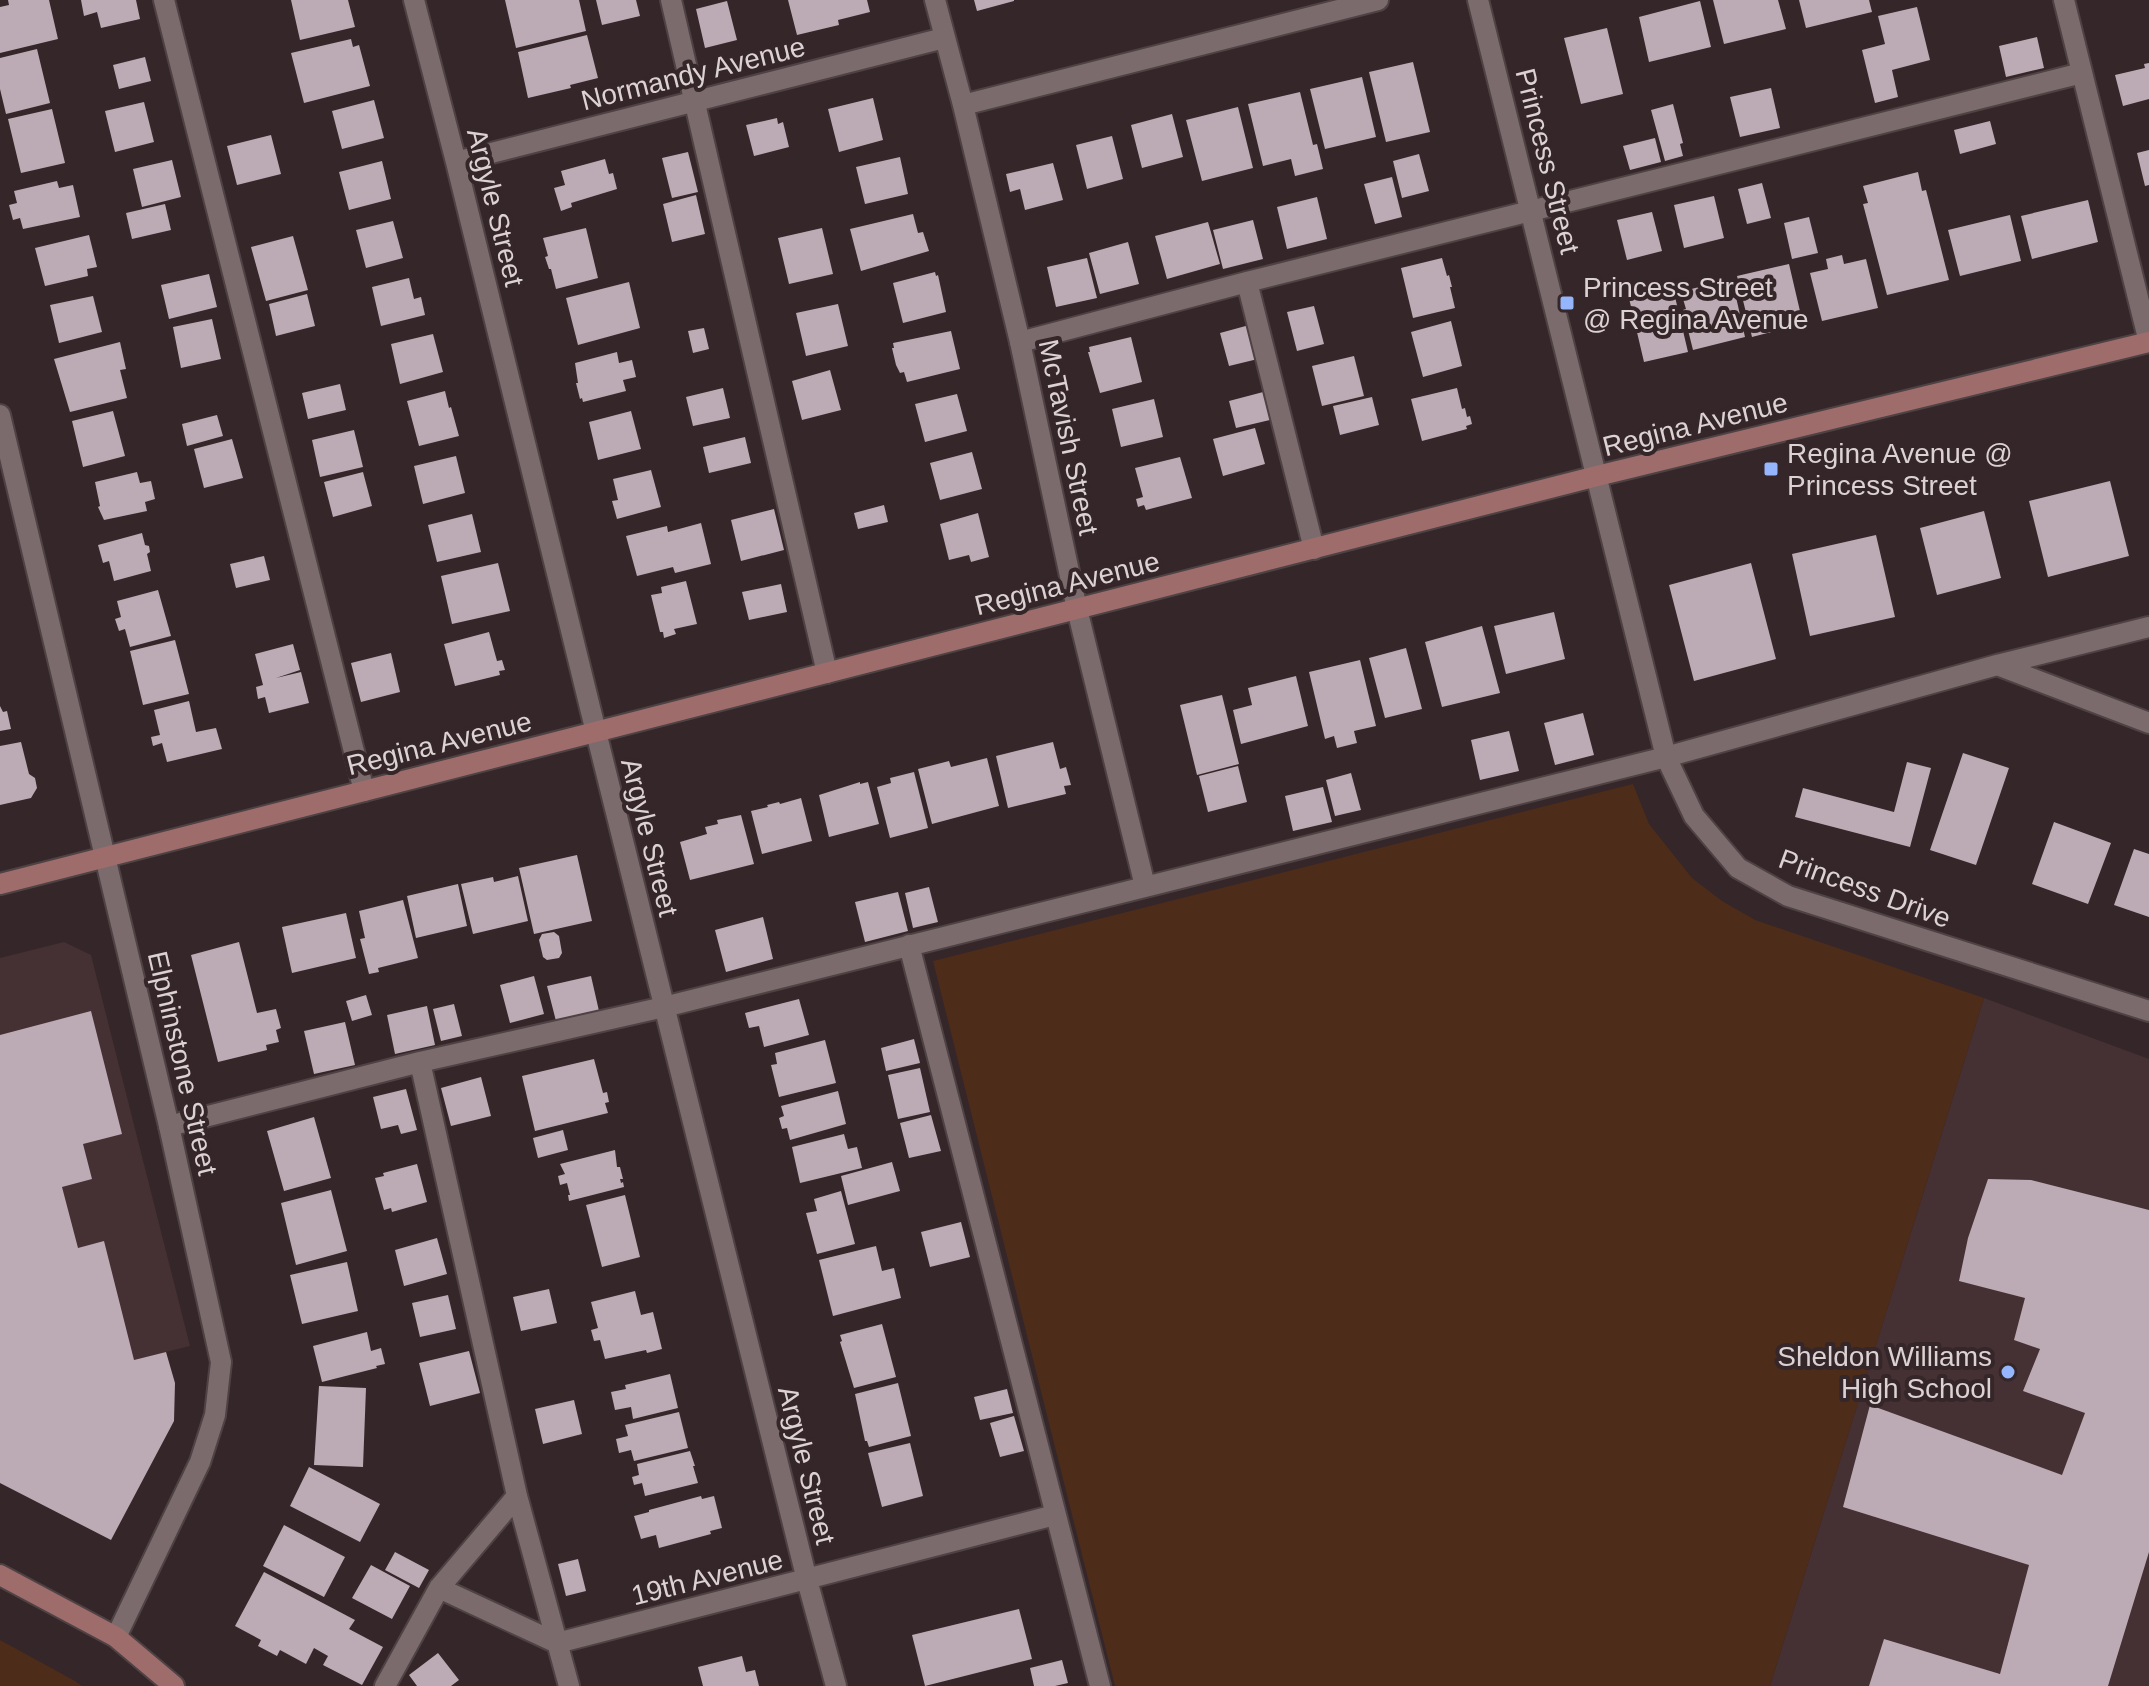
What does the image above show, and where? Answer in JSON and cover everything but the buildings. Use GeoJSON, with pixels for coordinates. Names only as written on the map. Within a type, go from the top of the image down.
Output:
{"type":"FeatureCollection","features":[{"type":"Feature","properties":{"kind":"street"},"geometry":{"type":"LineString","coordinates":[[164,0],[364,791]]}},
{"type":"Feature","properties":{"kind":"street","name":"Argyle Street"},"geometry":{"type":"LineString","coordinates":[[414,0],[836,1686]]}},
{"type":"Feature","properties":{"kind":"street"},"geometry":{"type":"LineString","coordinates":[[671,0],[827,673]]}},
{"type":"Feature","properties":{"kind":"street","name":"McTavish Street"},"geometry":{"type":"LineString","coordinates":[[935,0],[1020,342],[1077,609],[1145,886]]}},
{"type":"Feature","properties":{"kind":"street"},"geometry":{"type":"LineString","coordinates":[[963,105],[1378,0]]}},
{"type":"Feature","properties":{"kind":"street","name":"Princess Street"},"geometry":{"type":"LineString","coordinates":[[1478,0],[1597,476]]}},
{"type":"Feature","properties":{"kind":"street"},"geometry":{"type":"LineString","coordinates":[[2064,0],[2149,342]]}},
{"type":"Feature","properties":{"kind":"street","name":"Normandy Avenue"},"geometry":{"type":"LineString","coordinates":[[456,162],[944,38]]}},
{"type":"Feature","properties":{"kind":"street"},"geometry":{"type":"LineString","coordinates":[[1020,342],[1247,282],[2082,73]]}},
{"type":"Feature","properties":{"kind":"street"},"geometry":{"type":"LineString","coordinates":[[1247,282],[1314,549]]}},
{"type":"Feature","properties":{"kind":"street","name":"Regina Avenue"},"geometry":{"type":"LineString","coordinates":[[0,884],[1597,476],[2149,342]]}},
{"type":"Feature","properties":{"kind":"street","name":"Elphinstone Street"},"geometry":{"type":"LineString","coordinates":[[0,415],[169,1126],[221,1362],[215,1415],[200,1462],[116,1637]]}},
{"type":"Feature","properties":{"kind":"street","name":"Princess Drive"},"geometry":{"type":"LineString","coordinates":[[1597,476],[1666,757],[1694,816],[1738,868],[1788,896],[2149,1011]]}},
{"type":"Feature","properties":{"kind":"street"},"geometry":{"type":"LineString","coordinates":[[169,1126],[420,1062],[664,1007],[1666,757],[1997,665],[2149,627]]}},
{"type":"Feature","properties":{"kind":"street"},"geometry":{"type":"LineString","coordinates":[[1997,665],[2149,723]]}},
{"type":"Feature","properties":{"kind":"street"},"geometry":{"type":"LineString","coordinates":[[909,945],[1100,1686]]}},
{"type":"Feature","properties":{"kind":"street"},"geometry":{"type":"LineString","coordinates":[[420,1062],[517,1496],[569,1686]]}},
{"type":"Feature","properties":{"kind":"street"},"geometry":{"type":"LineString","coordinates":[[385,1686],[439,1588],[517,1496]]}},
{"type":"Feature","properties":{"kind":"street","name":"19th Avenue"},"geometry":{"type":"LineString","coordinates":[[557,1643],[1055,1515]]}},
{"type":"Feature","properties":{"kind":"street"},"geometry":{"type":"LineString","coordinates":[[0,1575],[116,1637],[174,1686]]}},
{"type":"Feature","properties":{"kind":"street"},"geometry":{"type":"LineString","coordinates":[[439,1588],[557,1643]]}},
{"type":"Feature","properties":{"kind":"shaded area"},"geometry":{"type":"Polygon","coordinates":[[[1633,784],[1649,824],[1692,878],[1722,901],[1755,920],[1984,998],[1770,1686],[1115,1686],[933,961],[1633,784]]]}},
{"type":"Feature","properties":{"kind":"shaded area"},"geometry":{"type":"Polygon","coordinates":[[[64,942],[91,955],[190,1346],[0,1393],[0,958],[64,942]]]}},
{"type":"Feature","properties":{"kind":"shaded area","name":"Sheldon Williams High School"},"geometry":{"type":"Polygon","coordinates":[[[1984,998],[2149,1059],[2149,1686],[1770,1686],[1984,998]]]}},
{"type":"Feature","properties":{"kind":"shaded area"},"geometry":{"type":"Polygon","coordinates":[[[0,1640],[75,1681],[82,1686],[0,1686],[0,1640]]]}},
{"type":"Feature","properties":{"kind":"place","name":"Princess Street @ Regina Avenue"},"geometry":{"type":"Point","coordinates":[1567,303]}},
{"type":"Feature","properties":{"kind":"place","name":"Regina Avenue @ Princess Street"},"geometry":{"type":"Point","coordinates":[1771,469]}},
{"type":"Feature","properties":{"kind":"place","name":"Sheldon Williams High School"},"geometry":{"type":"Point","coordinates":[2008,1372]}}]}
